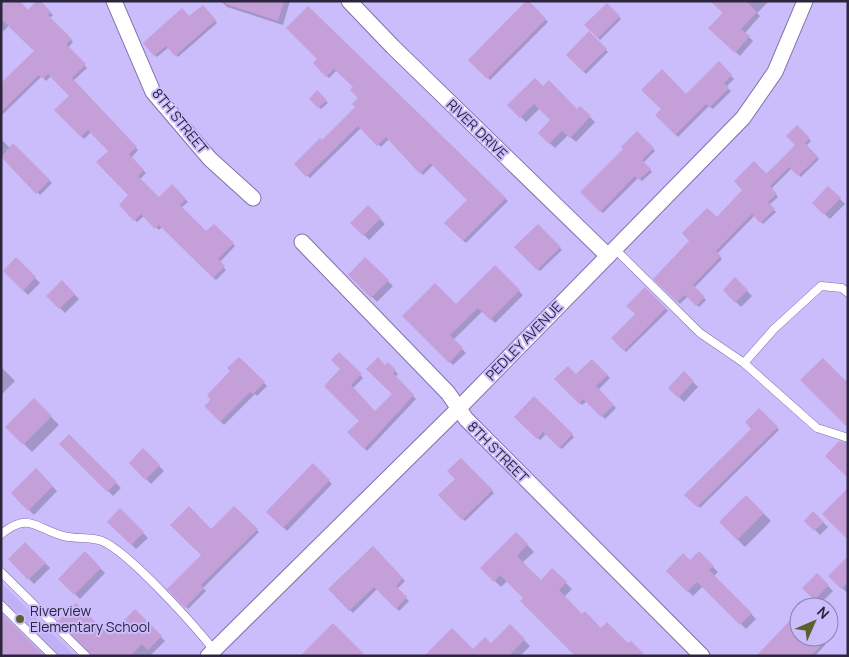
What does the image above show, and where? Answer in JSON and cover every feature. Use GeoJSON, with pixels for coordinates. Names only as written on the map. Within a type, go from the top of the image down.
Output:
{"type":"FeatureCollection","features":[{"type":"Feature","properties":{"kind":"street","name":"8TH STREET"},"geometry":{"type":"LineString","coordinates":[[114,1],[153,92],[210,159],[253,198]]}},
{"type":"Feature","properties":{"kind":"street","name":"RIVER DRIVE"},"geometry":{"type":"LineString","coordinates":[[348,1],[392,47],[611,253]]}},
{"type":"Feature","properties":{"kind":"street","name":"PEDLEY AVENUE"},"geometry":{"type":"LineString","coordinates":[[211,653],[458,408],[743,118],[775,72],[804,1]]}},
{"type":"Feature","properties":{"kind":"street","name":"8TH STREET"},"geometry":{"type":"LineString","coordinates":[[302,242],[448,392],[466,419],[702,656]]}},
{"type":"Feature","properties":{"kind":"lane"},"geometry":{"type":"LineString","coordinates":[[611,253],[700,333],[744,363],[817,428],[848,438]]}},
{"type":"Feature","properties":{"kind":"lane"},"geometry":{"type":"LineString","coordinates":[[744,363],[774,329],[821,286],[842,288],[848,293]]}},
{"type":"Feature","properties":{"kind":"lane"},"geometry":{"type":"LineString","coordinates":[[1,534],[23,521],[34,522],[61,536],[100,540],[118,550],[201,634],[211,653]]}},
{"type":"Feature","properties":{"kind":"lane"},"geometry":{"type":"LineString","coordinates":[[1,572],[86,656]]}},
{"type":"Feature","properties":{"kind":"lane"},"geometry":{"type":"LineString","coordinates":[[1,605],[53,656]]}},
{"type":"Feature","properties":{"kind":"shaded area","name":"Riverview Elementary School"},"geometry":{"type":"Polygon","coordinates":[[[1,583],[75,656],[1,656],[1,583]]]}},
{"type":"Feature","properties":{"kind":"building"},"geometry":{"type":"Polygon","coordinates":[[[1,1],[20,1],[28,10],[36,1],[41,1],[51,12],[48,15],[72,39],[66,44],[86,64],[72,78],[137,147],[129,154],[144,170],[138,176],[159,197],[172,184],[186,199],[180,205],[206,231],[214,224],[234,243],[218,259],[225,266],[213,278],[159,225],[155,229],[141,214],[134,221],[119,205],[128,195],[96,162],[108,151],[88,130],[81,137],[54,110],[69,96],[48,74],[43,79],[39,75],[1,112],[1,83],[34,51],[1,19],[1,1]]]}},
{"type":"Feature","properties":{"kind":"building"},"geometry":{"type":"Polygon","coordinates":[[[226,1],[284,1],[278,21],[226,4],[226,1]]]}},
{"type":"Feature","properties":{"kind":"building"},"geometry":{"type":"Polygon","coordinates":[[[526,1],[529,1],[546,19],[487,79],[468,60],[526,1]]]}},
{"type":"Feature","properties":{"kind":"building"},"geometry":{"type":"Polygon","coordinates":[[[710,1],[746,1],[757,12],[741,29],[750,36],[735,53],[708,28],[723,13],[710,1]]]}},
{"type":"Feature","properties":{"kind":"building"},"geometry":{"type":"Polygon","coordinates":[[[607,3],[620,16],[598,38],[584,25],[607,3]]]}},
{"type":"Feature","properties":{"kind":"building"},"geometry":{"type":"Polygon","coordinates":[[[203,5],[216,20],[175,56],[166,46],[154,56],[143,43],[182,8],[189,16],[203,5]]]}},
{"type":"Feature","properties":{"kind":"building"},"geometry":{"type":"Polygon","coordinates":[[[308,6],[506,198],[463,241],[444,223],[467,200],[430,163],[420,174],[386,137],[377,146],[358,126],[306,177],[294,164],[320,138],[322,140],[355,107],[352,104],[358,98],[350,90],[353,87],[334,69],[326,77],[313,63],[317,59],[286,28],[308,6]]]}},
{"type":"Feature","properties":{"kind":"building"},"geometry":{"type":"Polygon","coordinates":[[[589,31],[607,49],[583,72],[566,55],[589,31]]]}},
{"type":"Feature","properties":{"kind":"building"},"geometry":{"type":"Polygon","coordinates":[[[719,61],[732,75],[724,83],[729,88],[709,108],[706,104],[675,135],[655,115],[661,109],[641,90],[662,69],[686,94],[719,61]]]}},
{"type":"Feature","properties":{"kind":"building"},"geometry":{"type":"Polygon","coordinates":[[[535,78],[543,86],[549,80],[577,109],[580,106],[591,116],[570,138],[562,131],[549,144],[538,133],[550,120],[534,104],[520,118],[507,105],[535,78]]]}},
{"type":"Feature","properties":{"kind":"building"},"geometry":{"type":"Polygon","coordinates":[[[317,90],[327,100],[318,108],[309,99],[317,90]]]}},
{"type":"Feature","properties":{"kind":"building"},"geometry":{"type":"Polygon","coordinates":[[[797,125],[810,138],[805,143],[818,157],[798,176],[789,167],[770,186],[777,194],[768,202],[775,209],[760,223],[752,214],[716,251],[721,256],[693,285],[705,297],[696,306],[685,295],[677,302],[653,279],[689,241],[682,233],[707,208],[717,217],[742,190],[734,181],[754,161],[767,174],[795,145],[786,136],[797,125]]]}},
{"type":"Feature","properties":{"kind":"building"},"geometry":{"type":"Polygon","coordinates":[[[637,131],[654,148],[642,160],[651,169],[639,180],[635,176],[600,212],[580,192],[623,149],[621,147],[637,131]]]}},
{"type":"Feature","properties":{"kind":"building"},"geometry":{"type":"Polygon","coordinates":[[[13,143],[50,180],[36,194],[1,157],[13,143]]]}},
{"type":"Feature","properties":{"kind":"building"},"geometry":{"type":"Polygon","coordinates":[[[828,186],[841,198],[824,215],[812,203],[828,186]]]}},
{"type":"Feature","properties":{"kind":"building"},"geometry":{"type":"Polygon","coordinates":[[[368,205],[381,218],[363,236],[350,223],[368,205]]]}},
{"type":"Feature","properties":{"kind":"building"},"geometry":{"type":"Polygon","coordinates":[[[538,224],[561,247],[537,270],[514,247],[538,224]]]}},
{"type":"Feature","properties":{"kind":"building"},"geometry":{"type":"Polygon","coordinates":[[[16,257],[36,277],[23,291],[3,271],[16,257]]]}},
{"type":"Feature","properties":{"kind":"building"},"geometry":{"type":"Polygon","coordinates":[[[365,257],[389,280],[371,298],[348,275],[365,257]]]}},
{"type":"Feature","properties":{"kind":"building"},"geometry":{"type":"Polygon","coordinates":[[[495,265],[520,290],[490,320],[478,308],[450,335],[463,348],[449,363],[402,316],[435,283],[456,304],[495,265]]]}},
{"type":"Feature","properties":{"kind":"building"},"geometry":{"type":"Polygon","coordinates":[[[735,277],[748,290],[735,303],[723,290],[735,277]]]}},
{"type":"Feature","properties":{"kind":"building"},"geometry":{"type":"Polygon","coordinates":[[[62,280],[75,294],[59,309],[46,296],[62,280]]]}},
{"type":"Feature","properties":{"kind":"building"},"geometry":{"type":"Polygon","coordinates":[[[645,287],[666,308],[624,351],[611,338],[635,314],[626,306],[645,287]]]}},
{"type":"Feature","properties":{"kind":"building"},"geometry":{"type":"Polygon","coordinates":[[[339,352],[362,374],[351,385],[375,411],[392,394],[366,369],[378,357],[385,365],[388,362],[396,370],[393,373],[414,395],[364,449],[347,432],[359,421],[324,386],[340,369],[331,360],[339,352]]]}},
{"type":"Feature","properties":{"kind":"building"},"geometry":{"type":"Polygon","coordinates":[[[239,357],[265,382],[253,394],[250,392],[220,422],[204,406],[211,400],[207,395],[230,371],[227,368],[239,357]]]}},
{"type":"Feature","properties":{"kind":"building"},"geometry":{"type":"Polygon","coordinates":[[[823,358],[848,383],[848,428],[800,380],[823,358]]]}},
{"type":"Feature","properties":{"kind":"building"},"geometry":{"type":"Polygon","coordinates":[[[592,359],[608,375],[596,386],[614,405],[601,417],[583,399],[579,404],[554,379],[568,366],[576,374],[592,359]]]}},
{"type":"Feature","properties":{"kind":"building"},"geometry":{"type":"Polygon","coordinates":[[[684,371],[694,381],[678,398],[668,388],[684,371]]]}},
{"type":"Feature","properties":{"kind":"building"},"geometry":{"type":"Polygon","coordinates":[[[534,396],[573,434],[559,448],[543,432],[537,439],[514,417],[534,396]]]}},
{"type":"Feature","properties":{"kind":"building"},"geometry":{"type":"Polygon","coordinates":[[[34,398],[52,416],[23,445],[5,427],[34,398]]]}},
{"type":"Feature","properties":{"kind":"building"},"geometry":{"type":"Polygon","coordinates":[[[759,408],[778,427],[697,507],[684,495],[751,429],[745,422],[759,408]]]}},
{"type":"Feature","properties":{"kind":"building"},"geometry":{"type":"Polygon","coordinates":[[[69,434],[117,482],[107,492],[59,444],[69,434]]]}},
{"type":"Feature","properties":{"kind":"building"},"geometry":{"type":"Polygon","coordinates":[[[839,441],[848,443],[848,478],[825,456],[839,441]]]}},
{"type":"Feature","properties":{"kind":"building"},"geometry":{"type":"Polygon","coordinates":[[[143,448],[160,465],[145,480],[129,463],[143,448]]]}},
{"type":"Feature","properties":{"kind":"building"},"geometry":{"type":"Polygon","coordinates":[[[461,458],[493,490],[462,520],[438,495],[455,479],[447,471],[461,458]]]}},
{"type":"Feature","properties":{"kind":"building"},"geometry":{"type":"Polygon","coordinates":[[[313,463],[330,480],[283,528],[266,512],[313,463]]]}},
{"type":"Feature","properties":{"kind":"building"},"geometry":{"type":"Polygon","coordinates":[[[36,468],[53,486],[28,511],[11,493],[36,468]]]}},
{"type":"Feature","properties":{"kind":"building"},"geometry":{"type":"Polygon","coordinates":[[[848,488],[848,540],[822,514],[848,488]]]}},
{"type":"Feature","properties":{"kind":"building"},"geometry":{"type":"Polygon","coordinates":[[[746,495],[764,513],[737,540],[719,522],[746,495]]]}},
{"type":"Feature","properties":{"kind":"building"},"geometry":{"type":"Polygon","coordinates":[[[189,506],[211,529],[234,506],[258,529],[201,585],[204,588],[185,608],[167,589],[201,555],[170,525],[189,506]]]}},
{"type":"Feature","properties":{"kind":"building"},"geometry":{"type":"Polygon","coordinates":[[[120,508],[144,532],[131,545],[107,522],[120,508]]]}},
{"type":"Feature","properties":{"kind":"building"},"geometry":{"type":"Polygon","coordinates":[[[813,511],[824,522],[814,531],[804,521],[813,511]]]}},
{"type":"Feature","properties":{"kind":"building"},"geometry":{"type":"Polygon","coordinates":[[[516,532],[528,544],[517,556],[541,580],[552,568],[567,582],[559,590],[582,614],[585,611],[601,628],[607,622],[628,643],[631,641],[646,656],[575,656],[520,601],[523,598],[500,575],[494,582],[480,568],[516,532]]]}},
{"type":"Feature","properties":{"kind":"building"},"geometry":{"type":"Polygon","coordinates":[[[25,542],[46,563],[28,580],[8,559],[25,542]]]}},
{"type":"Feature","properties":{"kind":"building"},"geometry":{"type":"Polygon","coordinates":[[[373,546],[403,578],[396,586],[407,597],[396,609],[374,587],[349,611],[328,589],[373,546]]]}},
{"type":"Feature","properties":{"kind":"building"},"geometry":{"type":"Polygon","coordinates":[[[85,551],[101,568],[74,595],[58,579],[85,551]]]}},
{"type":"Feature","properties":{"kind":"building"},"geometry":{"type":"Polygon","coordinates":[[[699,551],[714,566],[709,570],[752,613],[740,625],[697,582],[687,592],[666,571],[683,553],[690,560],[699,551]]]}},
{"type":"Feature","properties":{"kind":"building"},"geometry":{"type":"Polygon","coordinates":[[[848,556],[848,582],[841,589],[828,576],[848,556]]]}},
{"type":"Feature","properties":{"kind":"building"},"geometry":{"type":"Polygon","coordinates":[[[817,573],[829,585],[817,597],[811,597],[802,588],[817,573]]]}},
{"type":"Feature","properties":{"kind":"building"},"geometry":{"type":"Polygon","coordinates":[[[76,603],[109,635],[135,609],[162,636],[148,650],[142,644],[130,656],[92,656],[58,621],[76,603]]]}},
{"type":"Feature","properties":{"kind":"building","name":"Riverview Elementary School"},"geometry":{"type":"Polygon","coordinates":[[[1,613],[44,656],[1,656],[1,613]]]}},
{"type":"Feature","properties":{"kind":"building"},"geometry":{"type":"Polygon","coordinates":[[[789,621],[789,647],[820,647],[811,656],[756,656],[789,621]]]}},
{"type":"Feature","properties":{"kind":"building"},"geometry":{"type":"Polygon","coordinates":[[[333,623],[366,656],[300,656],[333,623]]]}},
{"type":"Feature","properties":{"kind":"building"},"geometry":{"type":"Polygon","coordinates":[[[510,624],[525,639],[509,656],[424,656],[452,628],[473,649],[485,637],[491,643],[510,624]]]}},
{"type":"Feature","properties":{"kind":"place","name":"Riverview Elementary School"},"geometry":{"type":"Point","coordinates":[20,619]}}]}
